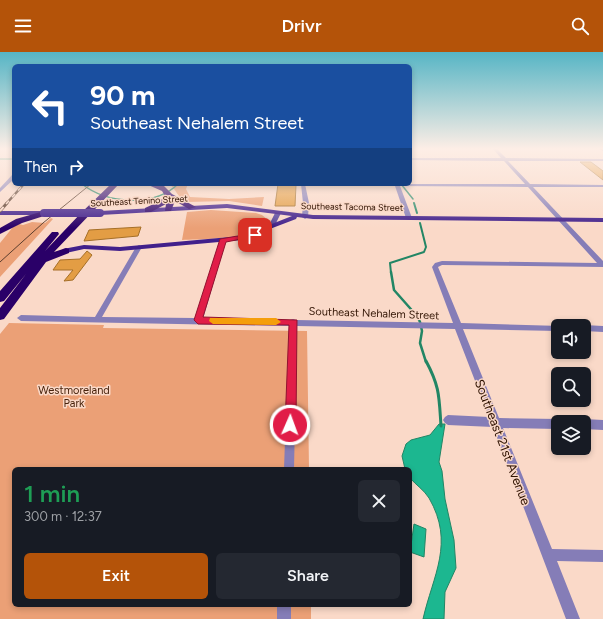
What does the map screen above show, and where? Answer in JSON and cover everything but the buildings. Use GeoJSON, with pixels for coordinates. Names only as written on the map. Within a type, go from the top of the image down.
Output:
{"type":"FeatureCollection","features":[{"type":"Feature","properties":{"kind":"highway"},"geometry":{"type":"LineString","coordinates":[[0,298],[56,232],[108,186]]}},
{"type":"Feature","properties":{"kind":"highway"},"geometry":{"type":"LineString","coordinates":[[160,186],[167,190],[170,196],[171,202],[168,209]]}},
{"type":"Feature","properties":{"kind":"highway"},"geometry":{"type":"LineString","coordinates":[[170,196],[192,207]]}},
{"type":"Feature","properties":{"kind":"highway"},"geometry":{"type":"LineString","coordinates":[[148,210],[163,203],[170,196]]}},
{"type":"Feature","properties":{"kind":"highway"},"geometry":{"type":"LineString","coordinates":[[0,316],[42,261],[95,198]]}},
{"type":"Feature","properties":{"kind":"highway"},"geometry":{"type":"LineString","coordinates":[[0,231],[15,213]]}},
{"type":"Feature","properties":{"kind":"highway"},"geometry":{"type":"LineString","coordinates":[[0,231],[19,221],[44,214]]}},
{"type":"Feature","properties":{"kind":"highway"},"geometry":{"type":"LineString","coordinates":[[0,224],[0,231]]}},
{"type":"Feature","properties":{"kind":"highway"},"geometry":{"type":"LineString","coordinates":[[42,261],[66,251]]}},
{"type":"Feature","properties":{"kind":"highway"},"geometry":{"type":"LineString","coordinates":[[0,286],[16,278]]}},
{"type":"Feature","properties":{"kind":"main road","name":"Southeast Tenino Street"},"geometry":{"type":"LineString","coordinates":[[2,213],[100,213],[192,207],[238,207],[278,213]]}},
{"type":"Feature","properties":{"kind":"main road","name":"Southeast Tacoma Street"},"geometry":{"type":"LineString","coordinates":[[278,213],[303,217],[603,220]]}},
{"type":"Feature","properties":{"kind":"main road"},"geometry":{"type":"LineString","coordinates":[[66,251],[89,246],[115,249],[223,240],[255,235],[272,225],[303,217]]}},
{"type":"Feature","properties":{"kind":"street"},"geometry":{"type":"LineString","coordinates":[[519,175],[603,265]]}},
{"type":"Feature","properties":{"kind":"street"},"geometry":{"type":"LineString","coordinates":[[0,191],[12,178]]}},
{"type":"Feature","properties":{"kind":"street"},"geometry":{"type":"LineString","coordinates":[[412,184],[603,186]]}},
{"type":"Feature","properties":{"kind":"street"},"geometry":{"type":"LineString","coordinates":[[303,186],[306,203],[303,217]]}},
{"type":"Feature","properties":{"kind":"street"},"geometry":{"type":"LineString","coordinates":[[398,186],[410,218]]}},
{"type":"Feature","properties":{"kind":"street"},"geometry":{"type":"LineString","coordinates":[[272,225],[278,213]]}},
{"type":"Feature","properties":{"kind":"street"},"geometry":{"type":"LineString","coordinates":[[198,320],[223,240]]}},
{"type":"Feature","properties":{"kind":"street"},"geometry":{"type":"LineString","coordinates":[[97,319],[139,247]]}},
{"type":"Feature","properties":{"kind":"street","name":"Southeast 21st Avenue"},"geometry":{"type":"LineString","coordinates":[[573,619],[436,270],[436,265],[442,263],[603,265]]}},
{"type":"Feature","properties":{"kind":"street","name":"Southeast Nehalem Street"},"geometry":{"type":"LineString","coordinates":[[20,318],[198,320],[391,324],[408,326],[551,328]]}},
{"type":"Feature","properties":{"kind":"street"},"geometry":{"type":"LineString","coordinates":[[289,467],[294,322]]}},
{"type":"Feature","properties":{"kind":"street"},"geometry":{"type":"LineString","coordinates":[[591,328],[603,328]]}},
{"type":"Feature","properties":{"kind":"street"},"geometry":{"type":"LineString","coordinates":[[448,420],[551,424]]}},
{"type":"Feature","properties":{"kind":"street"},"geometry":{"type":"LineString","coordinates":[[591,424],[603,425]]}},
{"type":"Feature","properties":{"kind":"street"},"geometry":{"type":"LineString","coordinates":[[547,555],[603,556]]}},
{"type":"Feature","properties":{"kind":"street"},"geometry":{"type":"LineString","coordinates":[[284,607],[284,619]]}},
{"type":"Feature","properties":{"kind":"green space"},"geometry":{"type":"Polygon","coordinates":[[[171,186],[187,186],[186,189],[190,197],[229,199],[264,197],[262,206],[229,201],[186,202],[171,186]]]}},
{"type":"Feature","properties":{"kind":"green space"},"geometry":{"type":"Polygon","coordinates":[[[211,210],[256,213],[262,215],[268,220],[262,227],[242,235],[215,239],[182,240],[187,212],[211,210]]]}},
{"type":"Feature","properties":{"kind":"green space"},"geometry":{"type":"Polygon","coordinates":[[[51,218],[53,219],[0,277],[0,243],[13,227],[19,224],[23,225],[32,222],[45,223],[51,218]]]}},
{"type":"Feature","properties":{"kind":"green space","name":"Westmoreland Park"},"geometry":{"type":"Polygon","coordinates":[[[9,323],[104,325],[103,328],[307,331],[309,467],[12,467],[12,607],[311,607],[311,619],[0,619],[0,334],[9,323]]]}},
{"type":"Feature","properties":{"kind":"shaded area"},"geometry":{"type":"Polygon","coordinates":[[[439,424],[445,424],[439,462],[442,471],[445,499],[454,540],[456,568],[445,592],[444,619],[423,619],[440,559],[440,530],[437,514],[429,498],[412,480],[412,467],[405,467],[402,456],[406,444],[411,440],[430,435],[439,424]]]}},
{"type":"Feature","properties":{"kind":"shaded area"},"geometry":{"type":"Polygon","coordinates":[[[414,524],[426,529],[424,557],[412,553],[414,524]]]}},
{"type":"Feature","properties":{"kind":"waterway"},"geometry":{"type":"LineString","coordinates":[[85,186],[104,196],[131,200],[157,197],[175,186]]}},
{"type":"Feature","properties":{"kind":"waterway"},"geometry":{"type":"LineString","coordinates":[[403,186],[413,199]]}},
{"type":"Feature","properties":{"kind":"waterway"},"geometry":{"type":"LineString","coordinates":[[414,203],[417,213]]}},
{"type":"Feature","properties":{"kind":"waterway"},"geometry":{"type":"LineString","coordinates":[[391,273],[390,263],[424,252],[426,247],[420,223]]}},
{"type":"Feature","properties":{"kind":"waterway"},"geometry":{"type":"LineString","coordinates":[[391,272],[394,290],[417,316],[420,322],[422,331],[420,343],[426,362]]}},
{"type":"Feature","properties":{"kind":"waterway"},"geometry":{"type":"LineString","coordinates":[[426,361],[431,370],[438,392],[441,426]]}},
{"type":"Feature","properties":{"kind":"tram line"},"geometry":{"type":"LineString","coordinates":[[0,262],[43,223],[89,186]]}},
{"type":"Feature","properties":{"kind":"railway"},"geometry":{"type":"LineString","coordinates":[[6,204],[22,186]]}},
{"type":"Feature","properties":{"kind":"railway"},"geometry":{"type":"LineString","coordinates":[[0,211],[7,203]]}},
{"type":"Feature","properties":{"kind":"slow traffic"},"geometry":{"type":"LineString","coordinates":[[213,321],[276,322]]}},
{"type":"Feature","properties":{"kind":"route"},"geometry":{"type":"LineString","coordinates":[[255,235],[223,240],[198,320],[294,322],[290,425]]}}]}
